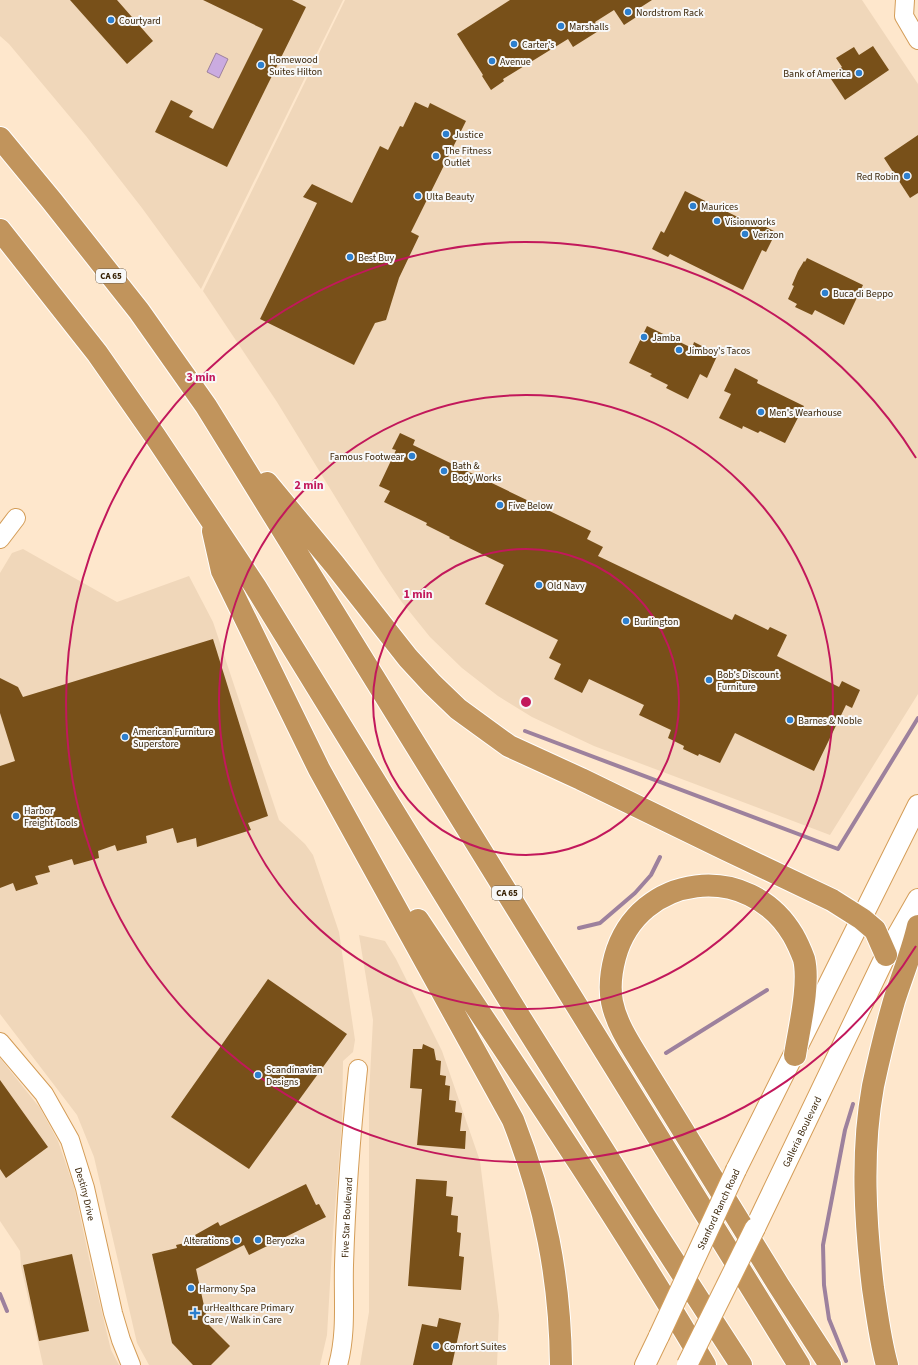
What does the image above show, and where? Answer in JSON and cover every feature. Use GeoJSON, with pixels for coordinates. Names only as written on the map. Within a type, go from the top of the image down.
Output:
{"type":"FeatureCollection","features":[{"type":"Feature","properties":{"kind":"highway","name":"CA 65"},"geometry":{"type":"LineString","coordinates":[[0,138],[139,311],[215,420],[799,1365]]}},
{"type":"Feature","properties":{"kind":"highway"},"geometry":{"type":"LineString","coordinates":[[0,230],[97,353],[160,443],[255,586],[521,1019],[646,1218],[741,1365]]}},
{"type":"Feature","properties":{"kind":"highway"},"geometry":{"type":"LineString","coordinates":[[215,420],[334,564],[408,658],[458,709],[509,746],[832,900],[862,919],[875,930],[886,956]]}},
{"type":"Feature","properties":{"kind":"highway"},"geometry":{"type":"LineString","coordinates":[[210,518],[222,571],[319,769],[503,1101],[521,1140],[544,1216],[552,1254],[561,1333],[561,1365]]}},
{"type":"Feature","properties":{"kind":"highway"},"geometry":{"type":"LineString","coordinates":[[364,851],[405,902],[502,1046],[654,1279],[705,1365]]}},
{"type":"Feature","properties":{"kind":"highway"},"geometry":{"type":"LineString","coordinates":[[795,1055],[806,981],[804,960],[797,943],[786,924],[772,908],[756,897],[739,890],[722,886],[704,885],[673,891],[649,905],[637,916],[622,937],[613,966],[611,990],[616,1014],[629,1041],[647,1072],[830,1365]]}},
{"type":"Feature","properties":{"kind":"highway"},"geometry":{"type":"LineString","coordinates":[[887,1365],[882,1347],[876,1308],[867,1226],[866,1189],[868,1135],[873,1086],[880,1056],[894,1000],[918,926]]}},
{"type":"Feature","properties":{"kind":"main road"},"geometry":{"type":"LineString","coordinates":[[795,1055],[918,805]]}},
{"type":"Feature","properties":{"kind":"main road","name":"Galleria Boulevard"},"geometry":{"type":"LineString","coordinates":[[687,1365],[886,956],[918,899]]}},
{"type":"Feature","properties":{"kind":"main road","name":"Stanford Ranch Road"},"geometry":{"type":"LineString","coordinates":[[645,1365],[736,1170],[795,1055]]}},
{"type":"Feature","properties":{"kind":"street"},"geometry":{"type":"LineString","coordinates":[[905,8],[918,31]]}},
{"type":"Feature","properties":{"kind":"street"},"geometry":{"type":"LineString","coordinates":[[905,8],[918,40]]}},
{"type":"Feature","properties":{"kind":"street"},"geometry":{"type":"LineString","coordinates":[[0,539],[16,518]]}},
{"type":"Feature","properties":{"kind":"street","name":"Destiny Drive"},"geometry":{"type":"LineString","coordinates":[[0,1042],[44,1094],[70,1140],[87,1195],[113,1313],[130,1365]]}},
{"type":"Feature","properties":{"kind":"street","name":"Five Star Boulevard"},"geometry":{"type":"LineString","coordinates":[[338,1365],[344,1337],[344,1264],[350,1149],[358,1070]]}},
{"type":"Feature","properties":{"kind":"shaded area"},"geometry":{"type":"Polygon","coordinates":[[[0,0],[343,0],[201,289],[142,208],[86,136],[9,44],[0,36],[0,0]]]}},
{"type":"Feature","properties":{"kind":"shaded area"},"geometry":{"type":"Polygon","coordinates":[[[345,0],[862,0],[918,84],[918,694],[830,835],[594,746],[532,717],[498,696],[462,668],[430,637],[401,601],[380,570],[277,402],[203,291],[345,0]]]}},
{"type":"Feature","properties":{"kind":"shaded area"},"geometry":{"type":"Polygon","coordinates":[[[216,53],[228,59],[219,78],[207,72],[216,53]]]}},
{"type":"Feature","properties":{"kind":"shaded area"},"geometry":{"type":"Polygon","coordinates":[[[23,549],[117,602],[189,576],[213,622],[279,820],[305,844],[313,855],[339,932],[355,1040],[353,1052],[343,1061],[342,1123],[333,1233],[327,1335],[320,1365],[149,1365],[137,1343],[94,1157],[77,1115],[0,1014],[0,573],[12,553],[23,549]]]}},
{"type":"Feature","properties":{"kind":"shaded area"},"geometry":{"type":"Polygon","coordinates":[[[359,935],[385,941],[396,959],[442,1051],[480,1161],[499,1315],[497,1365],[360,1365],[369,1312],[369,1095],[373,1020],[359,935]]]}},
{"type":"Feature","properties":{"kind":"shaded area"},"geometry":{"type":"Polygon","coordinates":[[[0,1058],[40,1108],[58,1141],[74,1187],[111,1350],[119,1365],[43,1365],[21,1266],[20,1251],[0,1221],[0,1058]]]}},
{"type":"Feature","properties":{"kind":"building","name":"Courtyard"},"geometry":{"type":"Polygon","coordinates":[[[70,0],[117,0],[153,41],[127,64],[70,0]]]}},
{"type":"Feature","properties":{"kind":"building","name":"Homewood Suites Hilton"},"geometry":{"type":"Polygon","coordinates":[[[203,0],[292,0],[306,7],[227,167],[155,132],[171,100],[193,111],[189,117],[213,129],[263,29],[203,0]]]}},
{"type":"Feature","properties":{"kind":"building"},"geometry":{"type":"Polygon","coordinates":[[[510,0],[652,0],[638,9],[641,14],[624,25],[614,10],[595,22],[600,30],[573,47],[568,39],[503,79],[504,81],[491,90],[457,34],[510,0]]]}},
{"type":"Feature","properties":{"kind":"building","name":"Bank of America"},"geometry":{"type":"Polygon","coordinates":[[[873,46],[889,70],[845,100],[829,76],[842,67],[836,58],[854,47],[859,55],[873,46]]]}},
{"type":"Feature","properties":{"kind":"building","name":"Best Buy"},"geometry":{"type":"Polygon","coordinates":[[[415,102],[428,108],[430,103],[466,121],[411,232],[419,236],[399,278],[386,320],[375,323],[354,365],[260,319],[317,203],[303,197],[312,184],[352,203],[380,146],[388,150],[400,126],[403,127],[415,102]]]}},
{"type":"Feature","properties":{"kind":"building","name":"Red Robin"},"geometry":{"type":"Polygon","coordinates":[[[918,135],[918,193],[910,198],[884,158],[918,135]]]}},
{"type":"Feature","properties":{"kind":"building"},"geometry":{"type":"Polygon","coordinates":[[[685,191],[754,225],[756,222],[776,232],[766,252],[762,250],[743,290],[670,254],[668,257],[652,249],[661,231],[664,233],[685,191]]]}},
{"type":"Feature","properties":{"kind":"building","name":"Buca di Beppo"},"geometry":{"type":"Polygon","coordinates":[[[807,258],[863,285],[844,325],[815,310],[812,315],[795,307],[797,304],[788,299],[794,286],[792,285],[798,271],[807,258]]]}},
{"type":"Feature","properties":{"kind":"building"},"geometry":{"type":"Polygon","coordinates":[[[647,326],[692,348],[694,342],[718,354],[707,378],[700,374],[688,399],[666,388],[668,385],[650,376],[652,374],[629,363],[647,326]]]}},
{"type":"Feature","properties":{"kind":"building","name":"Men's Wearhouse"},"geometry":{"type":"Polygon","coordinates":[[[735,368],[758,380],[757,383],[804,406],[785,443],[760,431],[758,433],[743,426],[742,429],[719,418],[731,394],[724,391],[735,368]]]}},
{"type":"Feature","properties":{"kind":"building"},"geometry":{"type":"Polygon","coordinates":[[[400,433],[415,440],[413,445],[591,531],[587,539],[603,547],[598,556],[732,620],[735,614],[768,630],[770,627],[787,635],[777,656],[839,687],[842,681],[860,690],[852,708],[846,705],[814,771],[735,733],[720,763],[699,754],[698,756],[683,749],[684,746],[668,738],[671,730],[639,715],[644,705],[589,679],[582,693],[554,679],[561,664],[549,658],[558,640],[485,604],[504,565],[449,538],[450,537],[426,525],[427,523],[384,502],[390,491],[379,486],[396,450],[392,449],[400,433]]]}},
{"type":"Feature","properties":{"kind":"building","name":"American Furniture Superstore"},"geometry":{"type":"Polygon","coordinates":[[[213,639],[268,816],[248,823],[251,830],[197,847],[196,838],[177,843],[173,828],[146,836],[147,843],[117,851],[115,845],[98,851],[99,858],[74,865],[72,859],[48,866],[50,872],[35,876],[38,884],[16,891],[13,883],[0,888],[0,766],[15,761],[0,713],[0,678],[18,687],[23,697],[213,639]]]}},
{"type":"Feature","properties":{"kind":"building","name":"Scandinavian Designs"},"geometry":{"type":"Polygon","coordinates":[[[268,979],[347,1034],[249,1169],[171,1117],[268,979]]]}},
{"type":"Feature","properties":{"kind":"building"},"geometry":{"type":"Polygon","coordinates":[[[423,1044],[434,1049],[436,1060],[441,1061],[440,1075],[446,1076],[445,1085],[450,1086],[449,1100],[456,1101],[455,1112],[462,1113],[460,1131],[466,1131],[465,1149],[417,1145],[422,1089],[410,1088],[413,1049],[422,1049],[423,1044]]]}},
{"type":"Feature","properties":{"kind":"building"},"geometry":{"type":"Polygon","coordinates":[[[0,1080],[48,1147],[6,1178],[0,1169],[0,1080]]]}},
{"type":"Feature","properties":{"kind":"building"},"geometry":{"type":"Polygon","coordinates":[[[416,1179],[447,1181],[446,1196],[453,1197],[451,1215],[458,1216],[457,1232],[461,1233],[459,1256],[464,1257],[461,1290],[408,1286],[416,1179]]]}},
{"type":"Feature","properties":{"kind":"building"},"geometry":{"type":"Polygon","coordinates":[[[306,1184],[316,1205],[319,1204],[326,1217],[249,1255],[244,1245],[196,1269],[208,1324],[230,1346],[211,1365],[193,1365],[172,1343],[152,1254],[177,1248],[176,1245],[198,1240],[195,1235],[218,1222],[220,1226],[306,1184]]]}},
{"type":"Feature","properties":{"kind":"building"},"geometry":{"type":"Polygon","coordinates":[[[72,1254],[89,1331],[39,1341],[23,1265],[72,1254]]]}},
{"type":"Feature","properties":{"kind":"building","name":"Comfort Suites"},"geometry":{"type":"Polygon","coordinates":[[[439,1318],[461,1323],[452,1365],[413,1365],[422,1324],[437,1327],[439,1318]]]}},
{"type":"Feature","properties":{"kind":"waterway"},"geometry":{"type":"LineString","coordinates":[[525,731],[838,849],[918,718]]}},
{"type":"Feature","properties":{"kind":"waterway"},"geometry":{"type":"LineString","coordinates":[[579,928],[600,923],[635,893],[651,875],[660,857]]}},
{"type":"Feature","properties":{"kind":"waterway"},"geometry":{"type":"LineString","coordinates":[[666,1053],[767,990]]}},
{"type":"Feature","properties":{"kind":"waterway"},"geometry":{"type":"LineString","coordinates":[[846,1361],[829,1319],[824,1285],[823,1245],[845,1130],[853,1104]]}},
{"type":"Feature","properties":{"kind":"waterway"},"geometry":{"type":"LineString","coordinates":[[0,1294],[7,1311]]}},
{"type":"Feature","properties":{"kind":"place","name":"Nordstrom Rack"},"geometry":{"type":"Point","coordinates":[628,12]}},
{"type":"Feature","properties":{"kind":"place","name":"Courtyard"},"geometry":{"type":"Point","coordinates":[111,20]}},
{"type":"Feature","properties":{"kind":"place","name":"Marshalls"},"geometry":{"type":"Point","coordinates":[561,26]}},
{"type":"Feature","properties":{"kind":"place","name":"Carter's"},"geometry":{"type":"Point","coordinates":[514,44]}},
{"type":"Feature","properties":{"kind":"place","name":"Avenue"},"geometry":{"type":"Point","coordinates":[492,61]}},
{"type":"Feature","properties":{"kind":"place","name":"Homewood Suites Hilton"},"geometry":{"type":"Point","coordinates":[261,65]}},
{"type":"Feature","properties":{"kind":"place","name":"Bank of America"},"geometry":{"type":"Point","coordinates":[859,73]}},
{"type":"Feature","properties":{"kind":"place","name":"Justice"},"geometry":{"type":"Point","coordinates":[446,134]}},
{"type":"Feature","properties":{"kind":"place","name":"The Fitness Outlet"},"geometry":{"type":"Point","coordinates":[436,156]}},
{"type":"Feature","properties":{"kind":"place","name":"Red Robin"},"geometry":{"type":"Point","coordinates":[907,176]}},
{"type":"Feature","properties":{"kind":"place","name":"Ulta Beauty"},"geometry":{"type":"Point","coordinates":[418,196]}},
{"type":"Feature","properties":{"kind":"place","name":"Maurices"},"geometry":{"type":"Point","coordinates":[693,206]}},
{"type":"Feature","properties":{"kind":"place","name":"Visionworks"},"geometry":{"type":"Point","coordinates":[717,221]}},
{"type":"Feature","properties":{"kind":"place","name":"Verizon"},"geometry":{"type":"Point","coordinates":[745,234]}},
{"type":"Feature","properties":{"kind":"place","name":"Best Buy"},"geometry":{"type":"Point","coordinates":[350,257]}},
{"type":"Feature","properties":{"kind":"place","name":"Buca di Beppo"},"geometry":{"type":"Point","coordinates":[825,293]}},
{"type":"Feature","properties":{"kind":"place","name":"Jamba"},"geometry":{"type":"Point","coordinates":[644,337]}},
{"type":"Feature","properties":{"kind":"place","name":"Jimboy's Tacos"},"geometry":{"type":"Point","coordinates":[679,350]}},
{"type":"Feature","properties":{"kind":"place","name":"Men's Wearhouse"},"geometry":{"type":"Point","coordinates":[761,412]}},
{"type":"Feature","properties":{"kind":"place","name":"Famous Footwear"},"geometry":{"type":"Point","coordinates":[412,456]}},
{"type":"Feature","properties":{"kind":"place","name":"Bath & Body Works"},"geometry":{"type":"Point","coordinates":[444,471]}},
{"type":"Feature","properties":{"kind":"place","name":"Five Below"},"geometry":{"type":"Point","coordinates":[500,505]}},
{"type":"Feature","properties":{"kind":"place","name":"Old Navy"},"geometry":{"type":"Point","coordinates":[539,585]}},
{"type":"Feature","properties":{"kind":"place","name":"Burlington"},"geometry":{"type":"Point","coordinates":[626,621]}},
{"type":"Feature","properties":{"kind":"place","name":"Bob's Discount Furniture"},"geometry":{"type":"Point","coordinates":[709,680]}},
{"type":"Feature","properties":{"kind":"place","name":"Barnes & Noble"},"geometry":{"type":"Point","coordinates":[790,720]}},
{"type":"Feature","properties":{"kind":"place","name":"American Furniture Superstore"},"geometry":{"type":"Point","coordinates":[125,737]}},
{"type":"Feature","properties":{"kind":"place","name":"Harbor Freight Tools"},"geometry":{"type":"Point","coordinates":[16,816]}},
{"type":"Feature","properties":{"kind":"place","name":"Scandinavian Designs"},"geometry":{"type":"Point","coordinates":[258,1075]}},
{"type":"Feature","properties":{"kind":"place","name":"Alterations"},"geometry":{"type":"Point","coordinates":[237,1240]}},
{"type":"Feature","properties":{"kind":"place","name":"Beryozka"},"geometry":{"type":"Point","coordinates":[258,1240]}},
{"type":"Feature","properties":{"kind":"place","name":"Harmony Spa"},"geometry":{"type":"Point","coordinates":[191,1288]}},
{"type":"Feature","properties":{"kind":"place","name":"urHealthcare Primary Care / Walk in Care"},"geometry":{"type":"Point","coordinates":[195,1313]}},
{"type":"Feature","properties":{"kind":"place","name":"Comfort Suites"},"geometry":{"type":"Point","coordinates":[436,1346]}}]}
